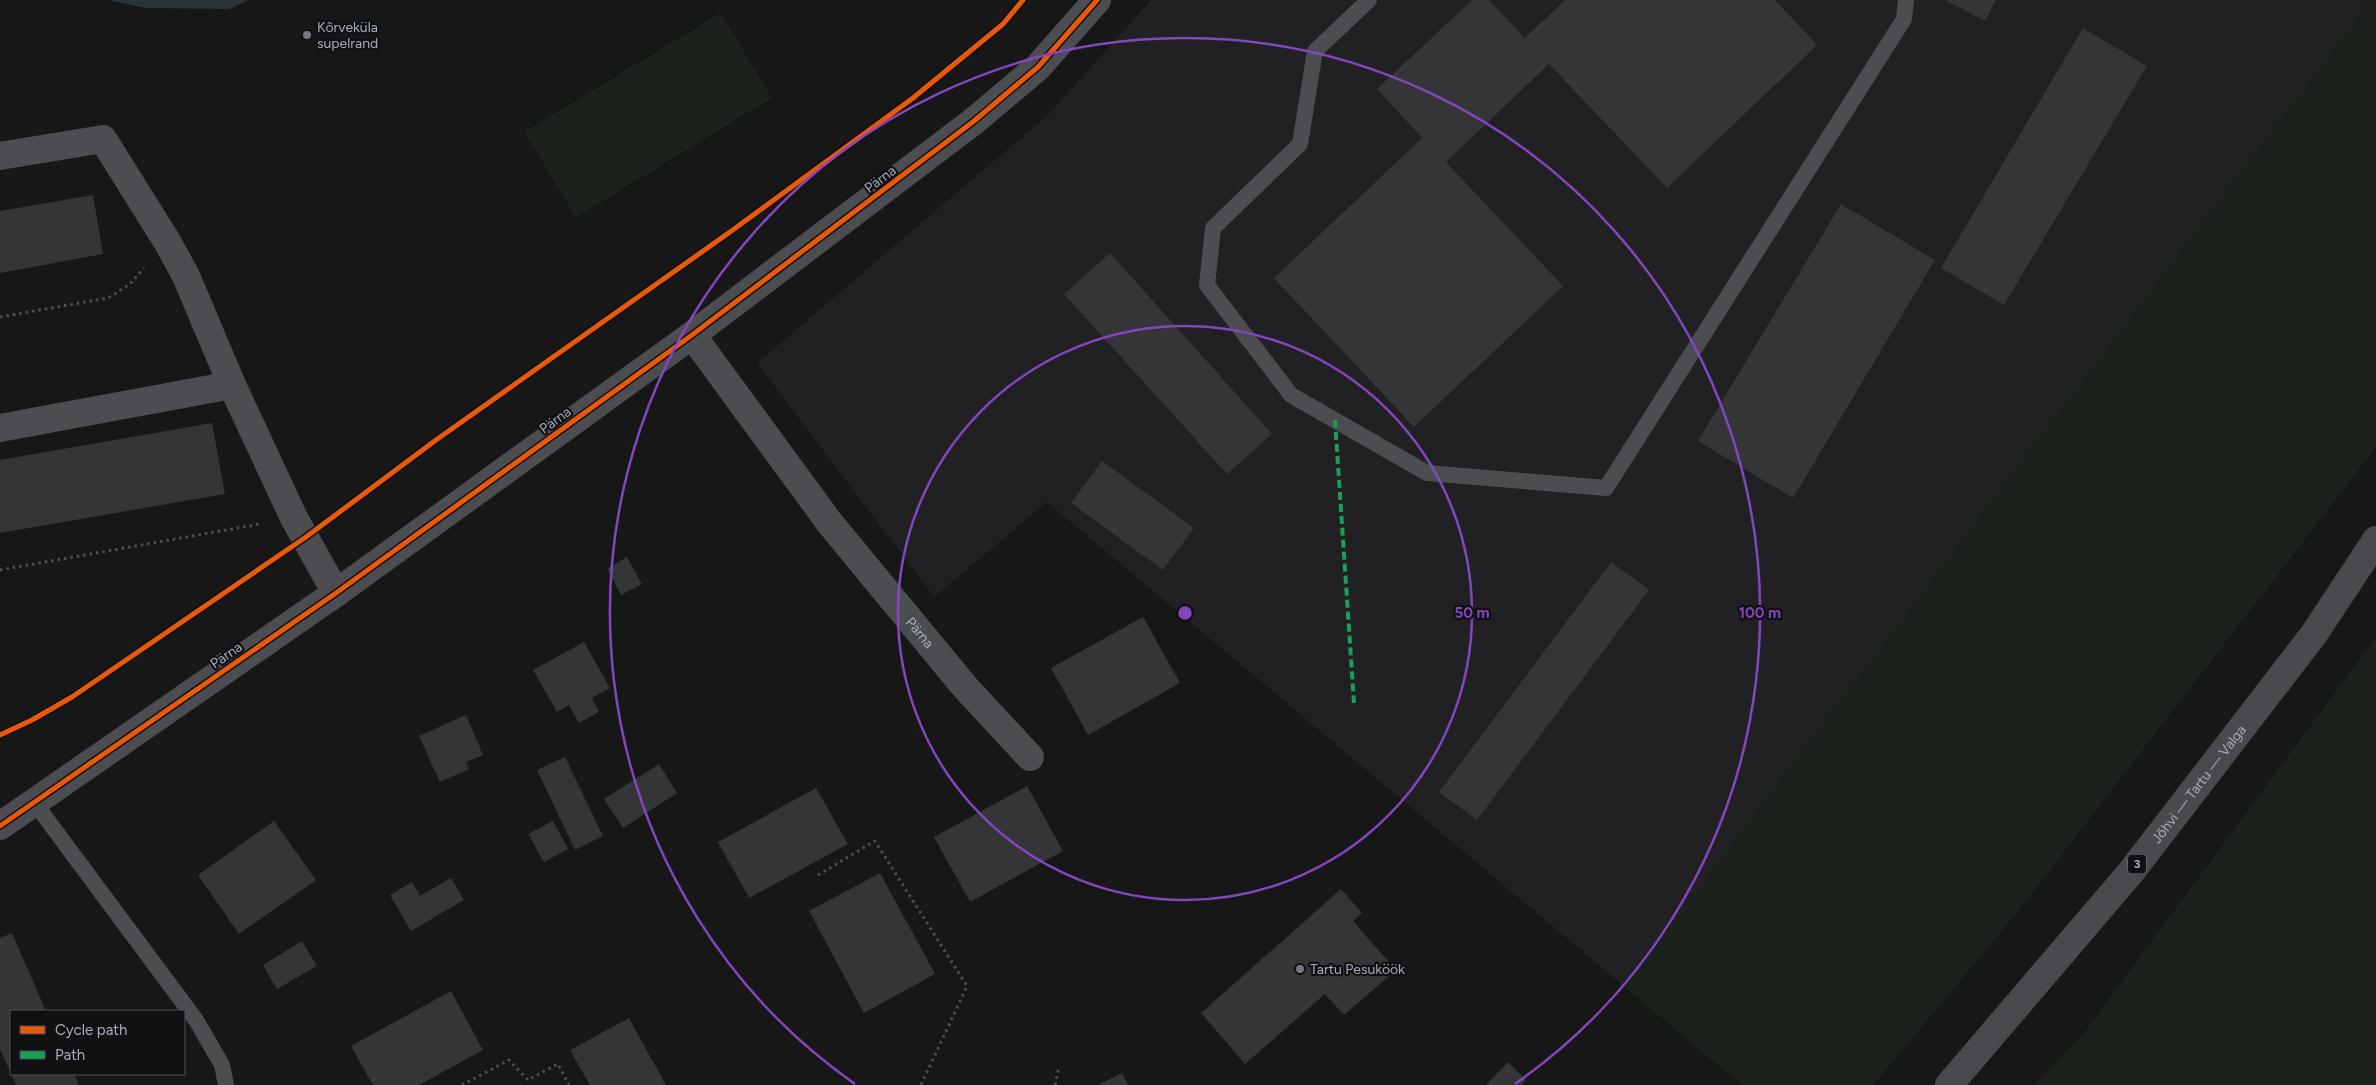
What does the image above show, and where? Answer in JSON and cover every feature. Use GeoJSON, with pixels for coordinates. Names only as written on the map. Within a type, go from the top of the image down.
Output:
{"type":"FeatureCollection","features":[{"type":"Feature","properties":{"kind":"highway","name":"Jõhvi — Tartu — Valga"},"geometry":{"type":"LineString","coordinates":[[1949,1085],[2131,872],[2314,634],[2376,540]]}},
{"type":"Feature","properties":{"kind":"street","name":"Pärna"},"geometry":{"type":"LineString","coordinates":[[0,826],[336,592],[692,335],[974,121],[1038,67],[1097,0]]}},
{"type":"Feature","properties":{"kind":"street"},"geometry":{"type":"LineString","coordinates":[[0,156],[103,139],[168,243],[186,276],[232,385],[294,518],[336,592]]}},
{"type":"Feature","properties":{"kind":"street","name":"Pärna"},"geometry":{"type":"LineString","coordinates":[[692,335],[829,522],[965,687],[1030,757]]}},
{"type":"Feature","properties":{"kind":"street"},"geometry":{"type":"LineString","coordinates":[[0,428],[232,385]]}},
{"type":"Feature","properties":{"kind":"lane"},"geometry":{"type":"LineString","coordinates":[[1369,0],[1315,51],[1300,144],[1213,228],[1207,285],[1291,394],[1427,473],[1606,488],[1904,20],[1906,0]]}},
{"type":"Feature","properties":{"kind":"lane"},"geometry":{"type":"LineString","coordinates":[[34,802],[196,1020],[222,1066],[226,1085]]}},
{"type":"Feature","properties":{"kind":"path"},"geometry":{"type":"LineString","coordinates":[[0,317],[108,298],[130,284],[168,243]]}},
{"type":"Feature","properties":{"kind":"path"},"geometry":{"type":"LineString","coordinates":[[0,570],[294,518]]}},
{"type":"Feature","properties":{"kind":"path"},"geometry":{"type":"LineString","coordinates":[[818,875],[875,841],[966,986],[921,1085]]}},
{"type":"Feature","properties":{"kind":"path"},"geometry":{"type":"LineString","coordinates":[[462,1085],[509,1060],[528,1080],[558,1064],[569,1085]]}},
{"type":"Feature","properties":{"kind":"path"},"geometry":{"type":"LineString","coordinates":[[1055,1085],[1059,1067]]}},
{"type":"Feature","properties":{"kind":"shaded area"},"geometry":{"type":"Polygon","coordinates":[[[109,0],[249,0],[229,9],[145,8],[109,0]]]}},
{"type":"Feature","properties":{"kind":"shaded area"},"geometry":{"type":"Polygon","coordinates":[[[1151,0],[2369,0],[2350,30],[1625,987],[1047,502],[934,597],[757,363],[1049,114],[1151,0]]]}},
{"type":"Feature","properties":{"kind":"shaded area"},"geometry":{"type":"Polygon","coordinates":[[[2369,0],[2376,0],[2376,447],[2016,914],[1873,1085],[1742,1085],[1625,987],[2350,30],[2369,0]]]}},
{"type":"Feature","properties":{"kind":"shaded area"},"geometry":{"type":"Polygon","coordinates":[[[721,13],[772,98],[576,217],[524,132],[721,13]]]}},
{"type":"Feature","properties":{"kind":"shaded area"},"geometry":{"type":"Polygon","coordinates":[[[2376,637],[2376,1085],[2034,1085],[2081,1037],[2376,637]]]}},
{"type":"Feature","properties":{"kind":"building"},"geometry":{"type":"Polygon","coordinates":[[[1472,0],[1489,0],[1525,38],[1565,0],[1775,0],[1817,45],[1667,188],[1549,64],[1446,162],[1563,286],[1414,427],[1274,278],[1422,138],[1377,89],[1472,0]]]}},
{"type":"Feature","properties":{"kind":"building"},"geometry":{"type":"Polygon","coordinates":[[[1945,0],[1996,0],[1985,21],[1945,0]]]}},
{"type":"Feature","properties":{"kind":"building"},"geometry":{"type":"Polygon","coordinates":[[[2083,28],[2147,66],[2004,305],[1941,268],[2083,28]]]}},
{"type":"Feature","properties":{"kind":"building"},"geometry":{"type":"Polygon","coordinates":[[[93,195],[103,254],[0,273],[0,211],[93,195]]]}},
{"type":"Feature","properties":{"kind":"building"},"geometry":{"type":"Polygon","coordinates":[[[1841,204],[1935,260],[1793,498],[1698,441],[1841,204]]]}},
{"type":"Feature","properties":{"kind":"building"},"geometry":{"type":"Polygon","coordinates":[[[1110,253],[1272,434],[1227,474],[1064,294],[1110,253]]]}},
{"type":"Feature","properties":{"kind":"building"},"geometry":{"type":"Polygon","coordinates":[[[212,423],[225,494],[0,533],[0,460],[212,423]]]}},
{"type":"Feature","properties":{"kind":"building"},"geometry":{"type":"Polygon","coordinates":[[[1102,461],[1194,528],[1163,570],[1071,503],[1102,461]]]}},
{"type":"Feature","properties":{"kind":"building"},"geometry":{"type":"Polygon","coordinates":[[[627,557],[642,584],[621,595],[607,569],[627,557]]]}},
{"type":"Feature","properties":{"kind":"building"},"geometry":{"type":"Polygon","coordinates":[[[1611,562],[1649,590],[1477,820],[1439,792],[1611,562]]]}},
{"type":"Feature","properties":{"kind":"building"},"geometry":{"type":"Polygon","coordinates":[[[1143,617],[1180,683],[1088,735],[1051,668],[1143,617]]]}},
{"type":"Feature","properties":{"kind":"building"},"geometry":{"type":"Polygon","coordinates":[[[584,642],[610,688],[592,698],[599,712],[579,723],[569,705],[557,712],[533,670],[584,642]]]}},
{"type":"Feature","properties":{"kind":"building"},"geometry":{"type":"Polygon","coordinates":[[[466,715],[483,755],[466,762],[469,769],[440,782],[419,736],[466,715]]]}},
{"type":"Feature","properties":{"kind":"building"},"geometry":{"type":"Polygon","coordinates":[[[565,757],[603,836],[575,850],[537,770],[565,757]]]}},
{"type":"Feature","properties":{"kind":"building"},"geometry":{"type":"Polygon","coordinates":[[[659,764],[677,793],[623,828],[604,799],[659,764]]]}},
{"type":"Feature","properties":{"kind":"building"},"geometry":{"type":"Polygon","coordinates":[[[1027,786],[1063,851],[970,902],[934,837],[1027,786]]]}},
{"type":"Feature","properties":{"kind":"building"},"geometry":{"type":"Polygon","coordinates":[[[816,788],[848,844],[749,898],[718,842],[816,788]]]}},
{"type":"Feature","properties":{"kind":"building"},"geometry":{"type":"Polygon","coordinates":[[[274,821],[316,880],[239,934],[198,875],[274,821]]]}},
{"type":"Feature","properties":{"kind":"building"},"geometry":{"type":"Polygon","coordinates":[[[553,821],[568,849],[544,862],[528,834],[553,821]]]}},
{"type":"Feature","properties":{"kind":"building"},"geometry":{"type":"Polygon","coordinates":[[[880,873],[935,974],[864,1013],[809,911],[880,873]]]}},
{"type":"Feature","properties":{"kind":"building"},"geometry":{"type":"Polygon","coordinates":[[[451,878],[464,900],[411,931],[390,895],[412,882],[420,896],[451,878]]]}},
{"type":"Feature","properties":{"kind":"building"},"geometry":{"type":"Polygon","coordinates":[[[1341,889],[1362,913],[1353,921],[1396,970],[1344,1015],[1325,994],[1245,1064],[1201,1013],[1341,889]]]}},
{"type":"Feature","properties":{"kind":"building"},"geometry":{"type":"Polygon","coordinates":[[[12,933],[46,1010],[10,1010],[10,1072],[0,1049],[0,938],[12,933]]]}},
{"type":"Feature","properties":{"kind":"building"},"geometry":{"type":"Polygon","coordinates":[[[302,941],[317,966],[277,989],[263,965],[302,941]]]}},
{"type":"Feature","properties":{"kind":"building"},"geometry":{"type":"Polygon","coordinates":[[[451,991],[483,1050],[419,1085],[373,1085],[351,1046],[451,991]]]}},
{"type":"Feature","properties":{"kind":"building"},"geometry":{"type":"Polygon","coordinates":[[[629,1018],[666,1085],[590,1085],[570,1050],[629,1018]]]}},
{"type":"Feature","properties":{"kind":"building"},"geometry":{"type":"Polygon","coordinates":[[[1508,1062],[1526,1080],[1522,1085],[1486,1085],[1508,1062]]]}},
{"type":"Feature","properties":{"kind":"building"},"geometry":{"type":"Polygon","coordinates":[[[1122,1073],[1128,1085],[1098,1085],[1122,1073]]]}},
{"type":"Feature","properties":{"kind":"building"},"geometry":{"type":"Polygon","coordinates":[[[11,1075],[74,1075],[79,1085],[16,1085],[11,1075]]]}},
{"type":"Feature","properties":{"kind":"marked path"},"geometry":{"type":"LineString","coordinates":[[1335,420],[1354,703]]}},
{"type":"Feature","properties":{"kind":"cycle path"},"geometry":{"type":"LineString","coordinates":[[0,735],[32,720],[72,697],[306,537],[436,440],[730,232],[913,98],[1003,24],[1023,0]]}},
{"type":"Feature","properties":{"kind":"cycle path"},"geometry":{"type":"LineString","coordinates":[[0,826],[336,593],[692,335],[974,121],[1038,67],[1097,0]]}},
{"type":"Feature","properties":{"kind":"place","name":"Kõrveküla supelrand"},"geometry":{"type":"Point","coordinates":[307,35]}},
{"type":"Feature","properties":{"kind":"place","name":"Tartu Pesuköök"},"geometry":{"type":"Point","coordinates":[1300,969]}}]}
